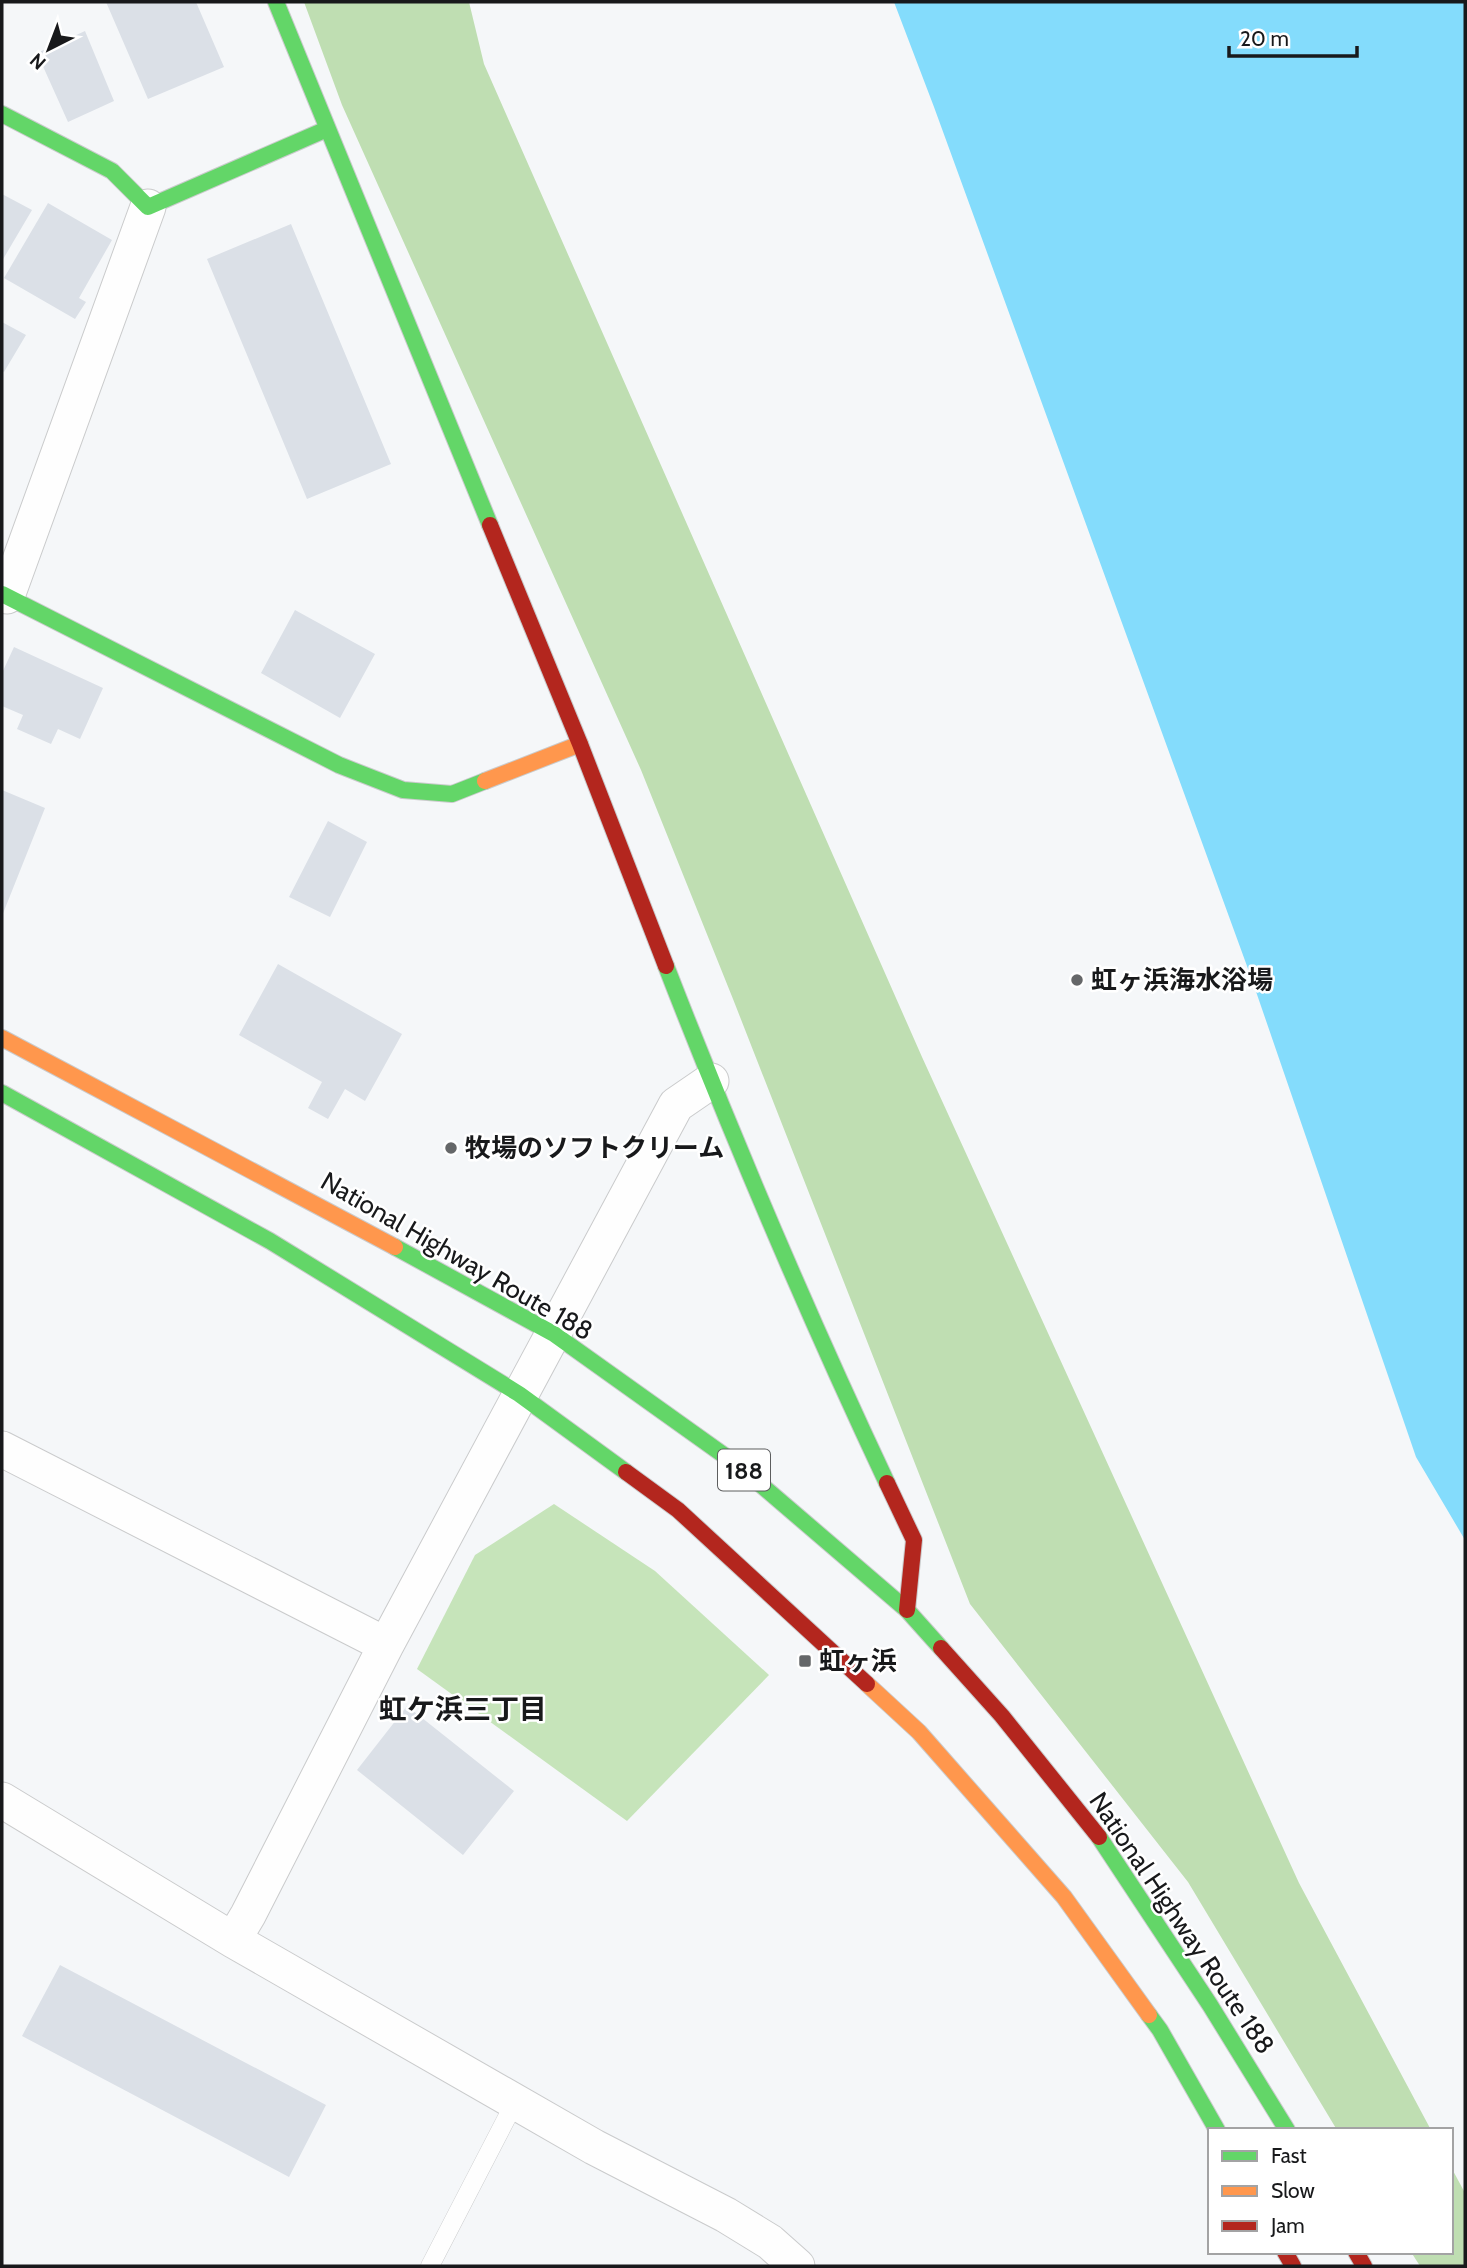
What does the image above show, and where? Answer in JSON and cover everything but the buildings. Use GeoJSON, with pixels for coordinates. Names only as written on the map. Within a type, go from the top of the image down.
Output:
{"type":"FeatureCollection","features":[{"type":"Feature","properties":{"kind":"main road"},"geometry":{"type":"LineString","coordinates":[[276,2],[580,744],[711,1081],[828,1358],[914,1540],[907,1610]]}},
{"type":"Feature","properties":{"kind":"main road"},"geometry":{"type":"LineString","coordinates":[[2,114],[112,171],[148,207],[327,128]]}},
{"type":"Feature","properties":{"kind":"main road"},"geometry":{"type":"LineString","coordinates":[[3,599],[339,765],[403,790],[452,794],[580,744]]}},
{"type":"Feature","properties":{"kind":"main road","name":"National Highway Route 188"},"geometry":{"type":"LineString","coordinates":[[2,1038],[299,1194],[554,1334],[739,1466],[907,1610],[1002,1716],[1106,1845],[1286,2128]]}},
{"type":"Feature","properties":{"kind":"main road"},"geometry":{"type":"LineString","coordinates":[[2,1093],[270,1241],[519,1394],[678,1510],[919,1732],[1064,1897],[1160,2030],[1216,2128]]}},
{"type":"Feature","properties":{"kind":"street"},"geometry":{"type":"LineString","coordinates":[[3,599],[148,207]]}},
{"type":"Feature","properties":{"kind":"street"},"geometry":{"type":"LineString","coordinates":[[233,1940],[519,1394],[554,1334],[676,1105],[711,1081]]}},
{"type":"Feature","properties":{"kind":"street"},"geometry":{"type":"LineString","coordinates":[[2,1449],[386,1645]]}},
{"type":"Feature","properties":{"kind":"street"},"geometry":{"type":"LineString","coordinates":[[2,1800],[233,1940],[594,2147],[726,2215],[770,2242],[797,2266]]}},
{"type":"Feature","properties":{"kind":"lane"},"geometry":{"type":"LineString","coordinates":[[430,2266],[516,2100]]}},
{"type":"Feature","properties":{"kind":"green space"},"geometry":{"type":"Polygon","coordinates":[[[304,2],[469,2],[484,64],[922,1057],[1299,1883],[1430,2128],[1336,2128],[1188,1882],[970,1604],[641,770],[342,105],[304,2]]]}},
{"type":"Feature","properties":{"kind":"green space"},"geometry":{"type":"Polygon","coordinates":[[[554,1504],[655,1571],[769,1675],[627,1821],[417,1669],[475,1555],[554,1504]]]}},
{"type":"Feature","properties":{"kind":"green space"},"geometry":{"type":"Polygon","coordinates":[[[1453,2171],[1465,2193],[1465,2266],[1420,2266],[1412,2254],[1453,2254],[1453,2171]]]}},
{"type":"Feature","properties":{"kind":"water"},"geometry":{"type":"Polygon","coordinates":[[[894,2],[1465,2],[1465,1540],[1416,1457],[1251,977],[894,2]]]}},
{"type":"Feature","properties":{"kind":"traffic: fast"},"geometry":{"type":"LineString","coordinates":[[276,2],[490,525]]}},
{"type":"Feature","properties":{"kind":"traffic: fast"},"geometry":{"type":"LineString","coordinates":[[2,114],[112,171],[148,207],[327,129]]}},
{"type":"Feature","properties":{"kind":"traffic: fast"},"geometry":{"type":"LineString","coordinates":[[2,594],[339,765],[403,790],[452,794],[485,781]]}},
{"type":"Feature","properties":{"kind":"traffic: fast"},"geometry":{"type":"LineString","coordinates":[[666,966],[772,1226],[887,1483]]}},
{"type":"Feature","properties":{"kind":"traffic: fast"},"geometry":{"type":"LineString","coordinates":[[2,1093],[270,1241],[519,1394],[626,1472]]}},
{"type":"Feature","properties":{"kind":"traffic: fast"},"geometry":{"type":"LineString","coordinates":[[395,1247],[554,1334],[739,1466],[907,1610],[941,1648]]}},
{"type":"Feature","properties":{"kind":"traffic: fast"},"geometry":{"type":"LineString","coordinates":[[1099,1837],[1210,2005],[1286,2128]]}},
{"type":"Feature","properties":{"kind":"traffic: fast"},"geometry":{"type":"LineString","coordinates":[[1149,2015],[1216,2128]]}},
{"type":"Feature","properties":{"kind":"traffic: slow"},"geometry":{"type":"LineString","coordinates":[[485,781],[580,744]]}},
{"type":"Feature","properties":{"kind":"traffic: slow"},"geometry":{"type":"LineString","coordinates":[[2,1038],[395,1247]]}},
{"type":"Feature","properties":{"kind":"traffic: slow"},"geometry":{"type":"LineString","coordinates":[[867,1684],[919,1732],[1064,1897],[1149,2015]]}},
{"type":"Feature","properties":{"kind":"traffic: jam"},"geometry":{"type":"LineString","coordinates":[[490,525],[580,744],[666,966]]}},
{"type":"Feature","properties":{"kind":"traffic: jam"},"geometry":{"type":"LineString","coordinates":[[626,1472],[678,1510],[867,1684]]}},
{"type":"Feature","properties":{"kind":"traffic: jam"},"geometry":{"type":"LineString","coordinates":[[887,1483],[914,1540],[907,1610]]}},
{"type":"Feature","properties":{"kind":"traffic: jam"},"geometry":{"type":"LineString","coordinates":[[941,1648],[1002,1716],[1099,1837]]}},
{"type":"Feature","properties":{"kind":"traffic: jam"},"geometry":{"type":"LineString","coordinates":[[1286,2254],[1293,2266]]}},
{"type":"Feature","properties":{"kind":"traffic: jam"},"geometry":{"type":"LineString","coordinates":[[1357,2254],[1364,2266]]}},
{"type":"Feature","properties":{"kind":"place","name":"虹ヶ浜海水浴場"},"geometry":{"type":"Point","coordinates":[1077,980]}},
{"type":"Feature","properties":{"kind":"place","name":"牧場のソフトクリーム"},"geometry":{"type":"Point","coordinates":[451,1148]}},
{"type":"Feature","properties":{"kind":"place","name":"虹ヶ浜"},"geometry":{"type":"Point","coordinates":[805,1661]}},
{"type":"Feature","properties":{"kind":"district","name":"虹ケ浜三丁目"},"geometry":{"type":"Point","coordinates":[463,1709]}}]}
